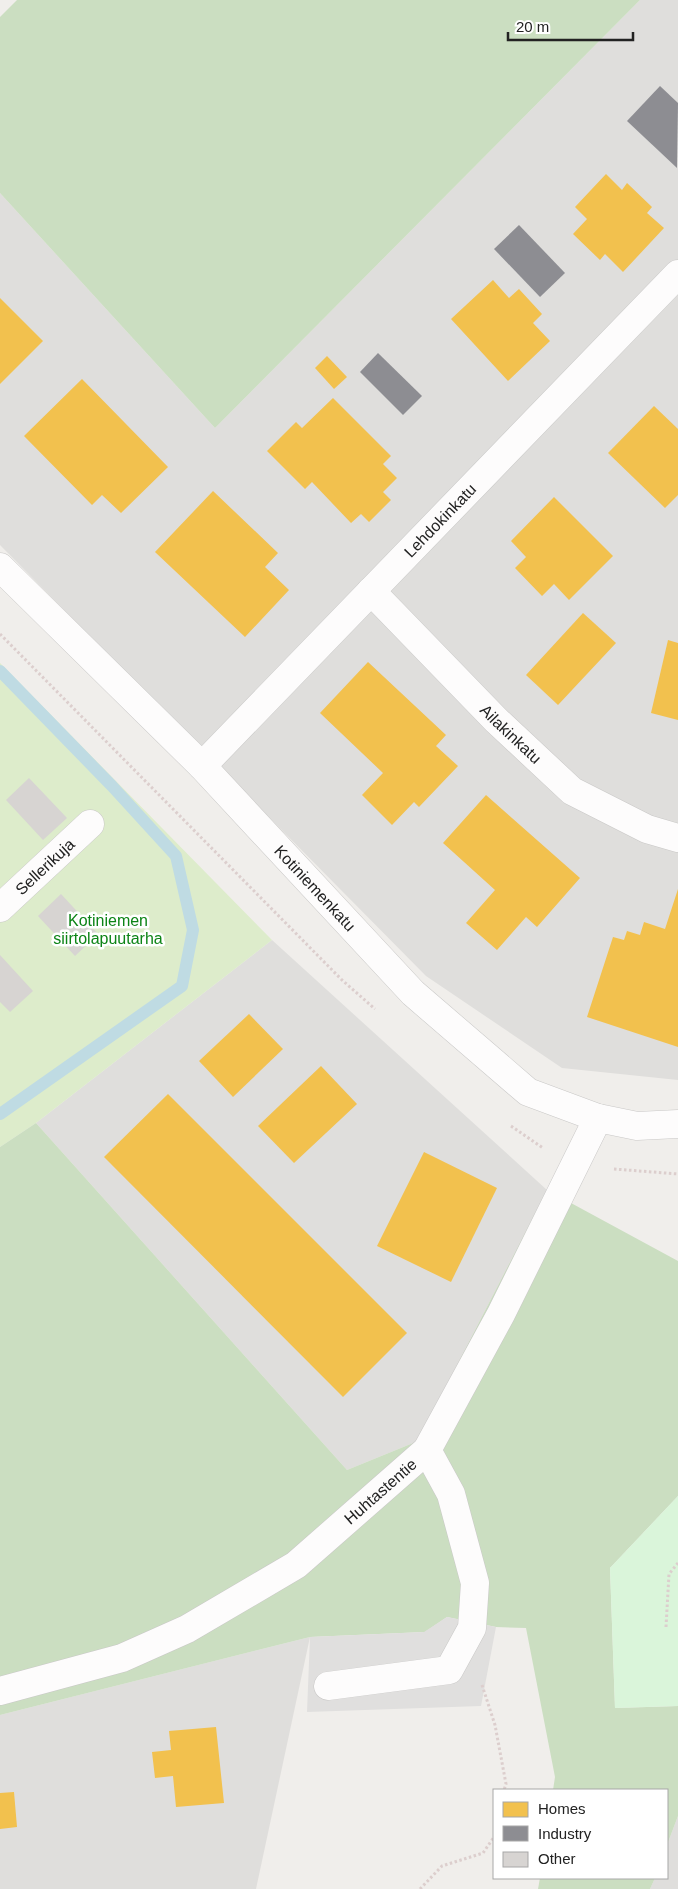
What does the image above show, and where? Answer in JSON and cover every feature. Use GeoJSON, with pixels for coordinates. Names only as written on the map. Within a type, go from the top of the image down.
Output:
{"type":"FeatureCollection","features":[{"type":"Feature","properties":{"kind":"street","name":"Lehdokinkatu"},"geometry":{"type":"LineString","coordinates":[[202,766],[678,274]]}},
{"type":"Feature","properties":{"kind":"street","name":"Kotiniemenkatu"},"geometry":{"type":"LineString","coordinates":[[0,567],[202,766],[413,993],[528,1092],[598,1118],[637,1126],[678,1124]]}},
{"type":"Feature","properties":{"kind":"street","name":"Ailakinkatu"},"geometry":{"type":"LineString","coordinates":[[371,591],[496,720],[572,791],[647,829],[678,838]]}},
{"type":"Feature","properties":{"kind":"street","name":"Sellerikuja"},"geometry":{"type":"LineString","coordinates":[[0,908],[19,893],[90,824]]}},
{"type":"Feature","properties":{"kind":"street","name":"Huhtastentie"},"geometry":{"type":"LineString","coordinates":[[0,1691],[122,1658],[187,1629],[296,1565],[427,1450],[501,1314],[598,1118]]}},
{"type":"Feature","properties":{"kind":"street"},"geometry":{"type":"LineString","coordinates":[[328,1686],[449,1670],[472,1628],[475,1583],[451,1494],[427,1450]]}},
{"type":"Feature","properties":{"kind":"path"},"geometry":{"type":"LineString","coordinates":[[666,1627],[669,1574],[678,1563]]}},
{"type":"Feature","properties":{"kind":"path"},"geometry":{"type":"LineString","coordinates":[[472,1628],[477,1669],[495,1725],[506,1784],[504,1789]]}},
{"type":"Feature","properties":{"kind":"path"},"geometry":{"type":"LineString","coordinates":[[420,1889],[442,1866],[483,1853],[493,1838]]}},
{"type":"Feature","properties":{"kind":"shaded area"},"geometry":{"type":"Polygon","coordinates":[[[640,0],[678,0],[678,1080],[562,1068],[426,976],[0,545],[0,193],[215,428],[640,0]]]}},
{"type":"Feature","properties":{"kind":"shaded area"},"geometry":{"type":"Polygon","coordinates":[[[272,940],[547,1190],[418,1441],[347,1470],[36,1123],[272,940]]]}},
{"type":"Feature","properties":{"kind":"shaded area"},"geometry":{"type":"Polygon","coordinates":[[[447,1617],[496,1627],[481,1706],[307,1712],[310,1637],[424,1632],[447,1617]]]}},
{"type":"Feature","properties":{"kind":"shaded area"},"geometry":{"type":"Polygon","coordinates":[[[310,1637],[256,1889],[0,1889],[0,1715],[310,1637]]]}},
{"type":"Feature","properties":{"kind":"shaded area"},"geometry":{"type":"Polygon","coordinates":[[[678,1816],[678,1889],[650,1889],[655,1879],[668,1879],[668,1842],[678,1816]]]}},
{"type":"Feature","properties":{"kind":"green space"},"geometry":{"type":"Polygon","coordinates":[[[17,0],[640,0],[215,428],[0,193],[0,17],[17,0]]]}},
{"type":"Feature","properties":{"kind":"green space","name":"Kotiniemen siirtolapuutarha"},"geometry":{"type":"Polygon","coordinates":[[[0,663],[272,940],[36,1123],[0,1147],[0,663]]]}},
{"type":"Feature","properties":{"kind":"green space"},"geometry":{"type":"Polygon","coordinates":[[[36,1123],[347,1470],[418,1441],[547,1190],[678,1261],[678,1496],[610,1568],[615,1708],[678,1706],[678,1816],[668,1842],[668,1789],[553,1789],[555,1777],[526,1628],[496,1627],[447,1617],[425,1632],[310,1637],[0,1715],[0,1147],[36,1123]]]}},
{"type":"Feature","properties":{"kind":"green space"},"geometry":{"type":"Polygon","coordinates":[[[678,1496],[678,1706],[615,1708],[610,1568],[678,1496]]]}},
{"type":"Feature","properties":{"kind":"green space"},"geometry":{"type":"Polygon","coordinates":[[[540,1879],[655,1879],[650,1889],[538,1889],[540,1879]]]}},
{"type":"Feature","properties":{"kind":"building: Homes"},"geometry":{"type":"Polygon","coordinates":[[[606,174],[622,190],[627,183],[652,207],[647,213],[664,228],[623,272],[605,254],[600,260],[573,234],[587,219],[575,207],[606,174]]]}},
{"type":"Feature","properties":{"kind":"building: Homes"},"geometry":{"type":"Polygon","coordinates":[[[493,280],[509,298],[519,289],[542,314],[533,323],[550,341],[508,381],[451,319],[493,280]]]}},
{"type":"Feature","properties":{"kind":"building: Homes"},"geometry":{"type":"Polygon","coordinates":[[[0,298],[43,341],[0,384],[0,298]]]}},
{"type":"Feature","properties":{"kind":"building: Homes"},"geometry":{"type":"Polygon","coordinates":[[[327,356],[347,377],[334,389],[315,368],[327,356]]]}},
{"type":"Feature","properties":{"kind":"building: Homes"},"geometry":{"type":"Polygon","coordinates":[[[82,379],[168,467],[121,513],[102,495],[92,505],[24,436],[82,379]]]}},
{"type":"Feature","properties":{"kind":"building: Homes"},"geometry":{"type":"Polygon","coordinates":[[[333,398],[391,456],[383,464],[397,478],[383,492],[391,500],[369,522],[361,514],[351,523],[312,482],[305,489],[267,451],[296,422],[302,428],[333,398]]]}},
{"type":"Feature","properties":{"kind":"building: Homes"},"geometry":{"type":"Polygon","coordinates":[[[654,406],[678,429],[678,495],[665,508],[608,453],[654,406]]]}},
{"type":"Feature","properties":{"kind":"building: Homes"},"geometry":{"type":"Polygon","coordinates":[[[213,491],[278,553],[265,567],[289,590],[245,637],[155,552],[213,491]]]}},
{"type":"Feature","properties":{"kind":"building: Homes"},"geometry":{"type":"Polygon","coordinates":[[[554,497],[613,556],[569,600],[554,584],[542,596],[515,568],[526,557],[511,541],[554,497]]]}},
{"type":"Feature","properties":{"kind":"building: Homes"},"geometry":{"type":"Polygon","coordinates":[[[583,613],[616,643],[558,705],[526,675],[583,613]]]}},
{"type":"Feature","properties":{"kind":"building: Homes"},"geometry":{"type":"Polygon","coordinates":[[[668,640],[678,643],[678,720],[651,713],[668,640]]]}},
{"type":"Feature","properties":{"kind":"building: Homes"},"geometry":{"type":"Polygon","coordinates":[[[368,662],[446,735],[436,746],[458,766],[419,807],[414,802],[392,825],[362,795],[383,773],[320,713],[368,662]]]}},
{"type":"Feature","properties":{"kind":"building: Homes"},"geometry":{"type":"Polygon","coordinates":[[[486,795],[580,878],[537,927],[526,917],[497,950],[466,923],[495,890],[443,843],[486,795]]]}},
{"type":"Feature","properties":{"kind":"building: Homes"},"geometry":{"type":"Polygon","coordinates":[[[678,889],[678,1047],[587,1017],[613,937],[624,940],[627,931],[640,935],[644,922],[665,929],[678,889]]]}},
{"type":"Feature","properties":{"kind":"building: Homes"},"geometry":{"type":"Polygon","coordinates":[[[249,1014],[283,1049],[233,1097],[199,1061],[249,1014]]]}},
{"type":"Feature","properties":{"kind":"building: Homes"},"geometry":{"type":"Polygon","coordinates":[[[321,1066],[357,1104],[294,1163],[258,1126],[321,1066]]]}},
{"type":"Feature","properties":{"kind":"building: Homes"},"geometry":{"type":"Polygon","coordinates":[[[168,1094],[407,1333],[343,1397],[104,1157],[168,1094]]]}},
{"type":"Feature","properties":{"kind":"building: Homes"},"geometry":{"type":"Polygon","coordinates":[[[424,1152],[497,1188],[451,1282],[377,1246],[424,1152]]]}},
{"type":"Feature","properties":{"kind":"building: Homes"},"geometry":{"type":"Polygon","coordinates":[[[216,1727],[224,1803],[176,1807],[173,1776],[155,1778],[152,1752],[171,1750],[169,1731],[216,1727]]]}},
{"type":"Feature","properties":{"kind":"building: Homes"},"geometry":{"type":"Polygon","coordinates":[[[14,1792],[17,1827],[0,1829],[0,1793],[14,1792]]]}},
{"type":"Feature","properties":{"kind":"building: Industry"},"geometry":{"type":"Polygon","coordinates":[[[660,86],[678,103],[677,168],[627,121],[660,86]]]}},
{"type":"Feature","properties":{"kind":"building: Industry"},"geometry":{"type":"Polygon","coordinates":[[[519,225],[565,273],[540,297],[494,249],[519,225]]]}},
{"type":"Feature","properties":{"kind":"building: Industry"},"geometry":{"type":"Polygon","coordinates":[[[378,353],[422,396],[403,415],[360,372],[378,353]]]}},
{"type":"Feature","properties":{"kind":"building: Other"},"geometry":{"type":"Polygon","coordinates":[[[29,778],[67,818],[43,840],[6,800],[29,778]]]}},
{"type":"Feature","properties":{"kind":"building: Other"},"geometry":{"type":"Polygon","coordinates":[[[61,894],[98,934],[75,956],[38,916],[61,894]]]}},
{"type":"Feature","properties":{"kind":"building: Other"},"geometry":{"type":"Polygon","coordinates":[[[0,955],[33,991],[10,1012],[0,1002],[0,955]]]}},
{"type":"Feature","properties":{"kind":"waterway"},"geometry":{"type":"LineString","coordinates":[[0,671],[112,786],[176,856],[193,930],[182,986],[0,1114]]}}]}
